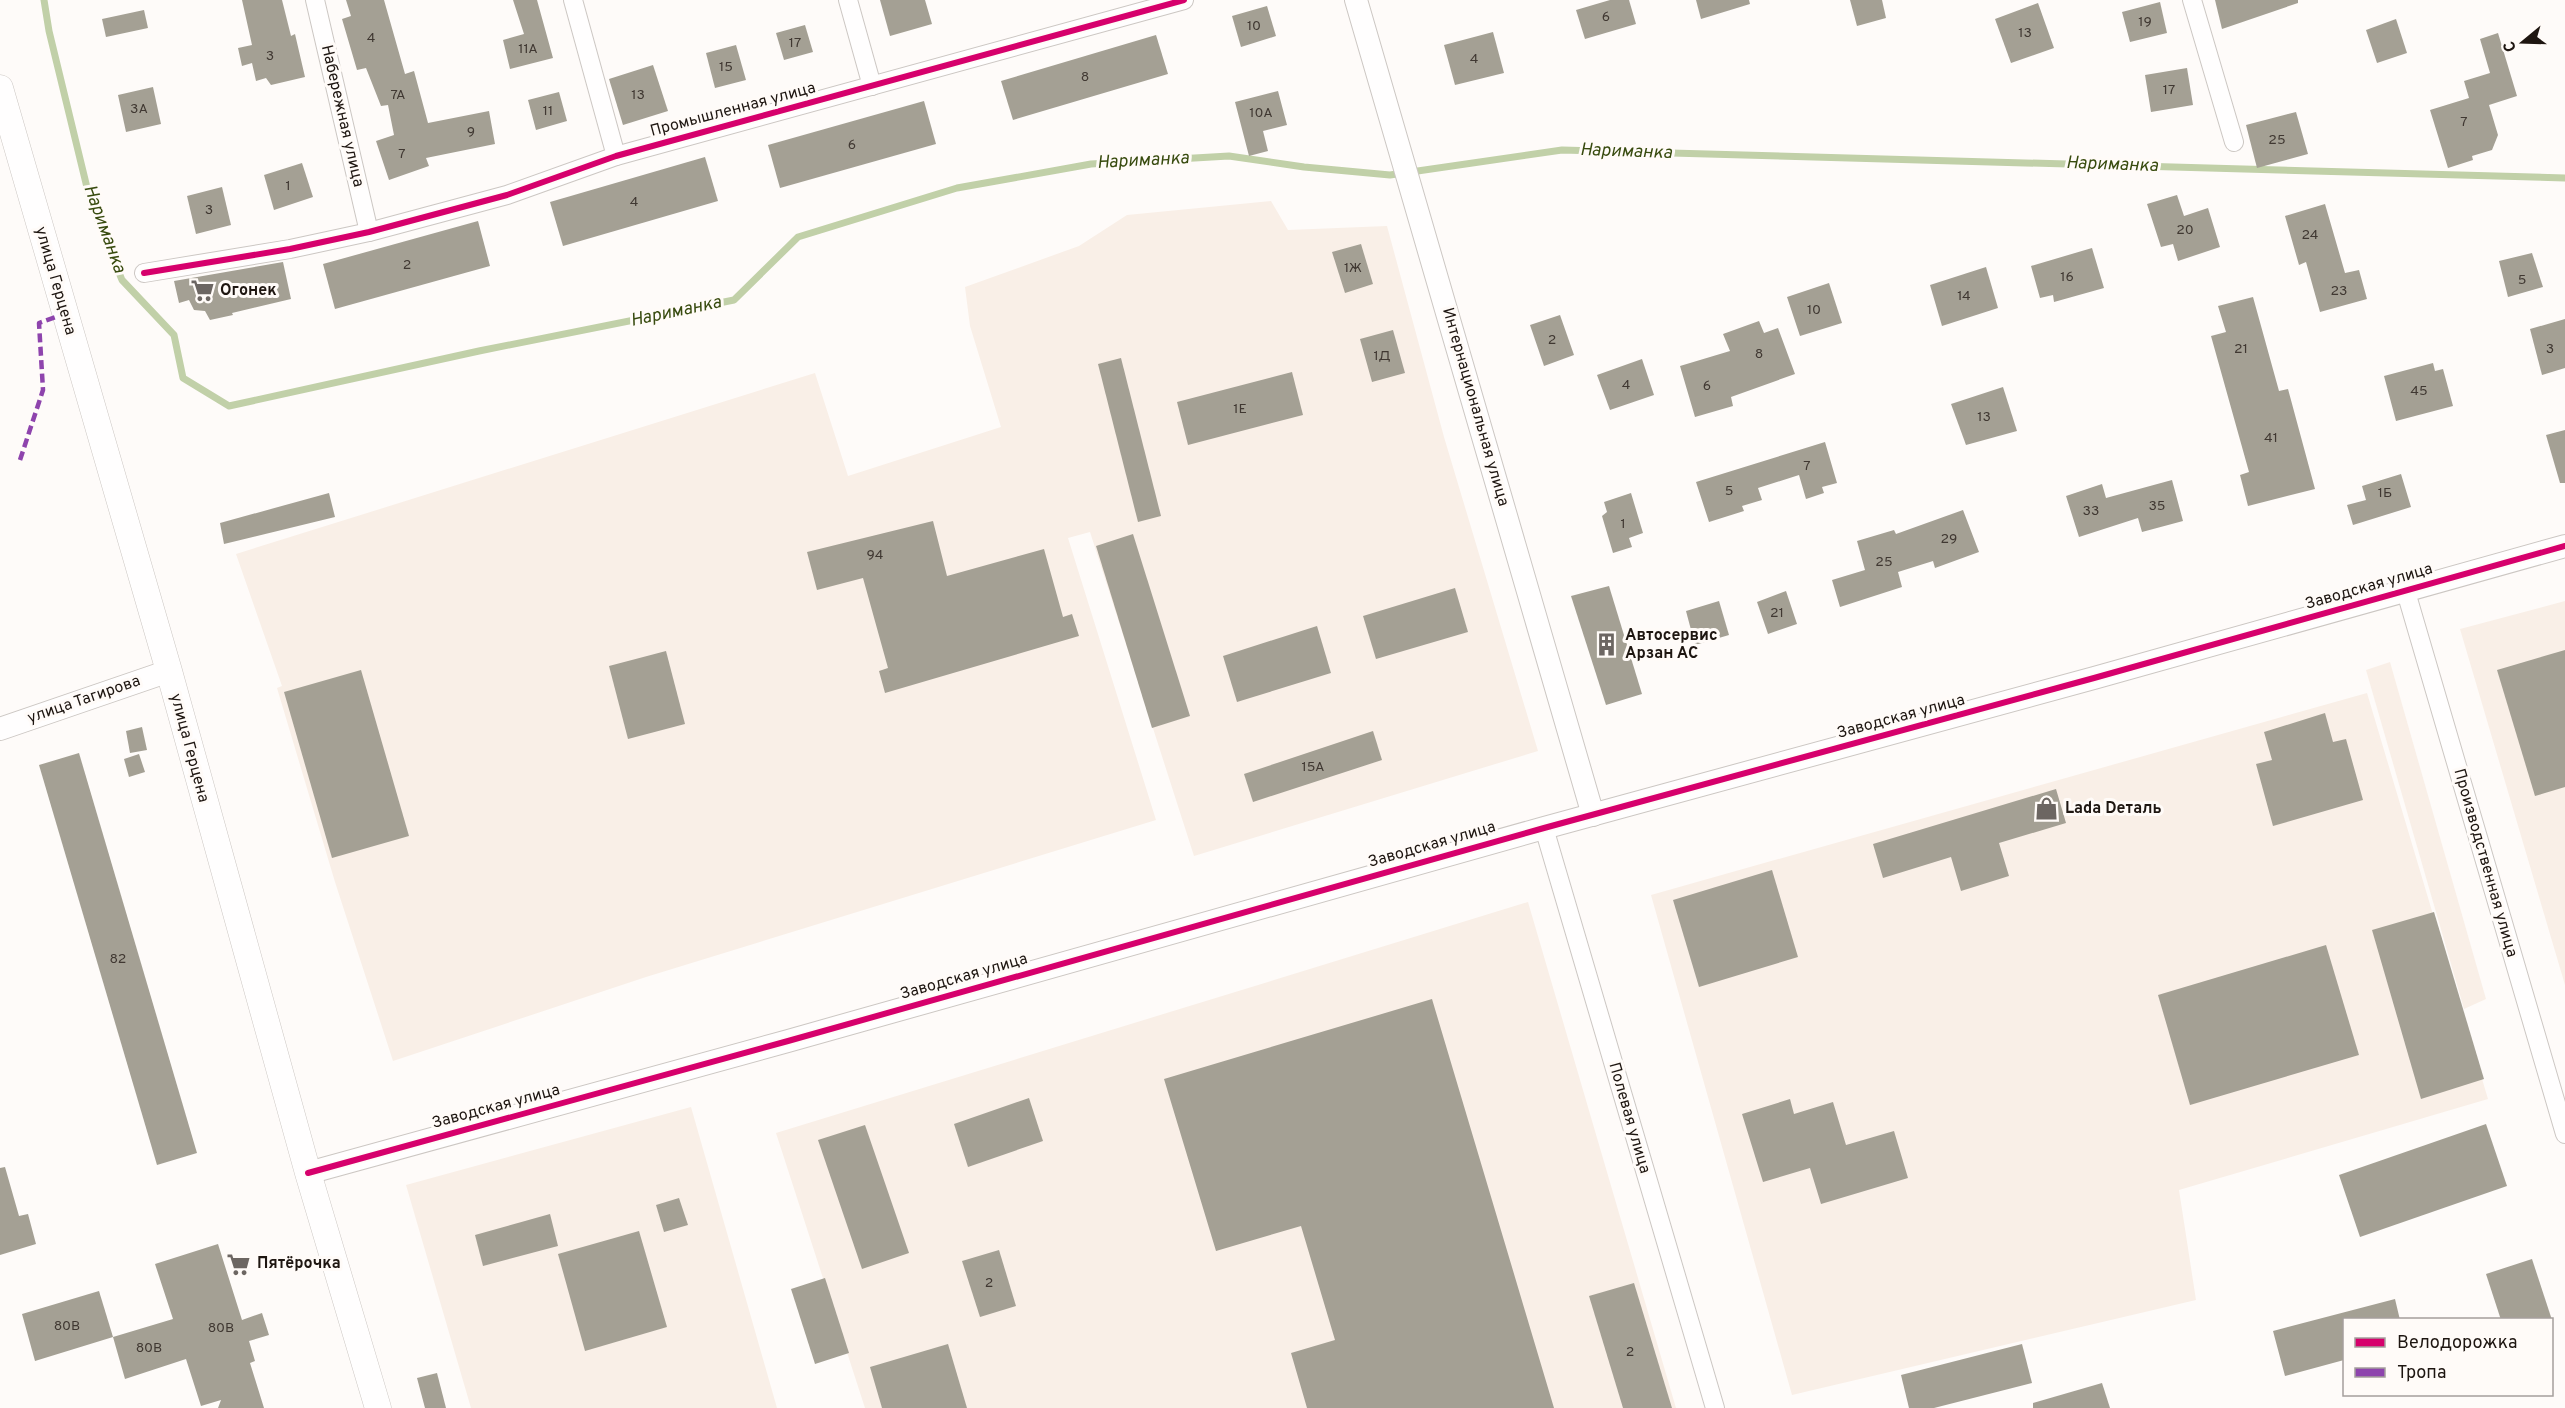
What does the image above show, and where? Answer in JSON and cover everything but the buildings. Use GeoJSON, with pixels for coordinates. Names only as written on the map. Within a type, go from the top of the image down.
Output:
{"type":"FeatureCollection","features":[{"type":"Feature","properties":{"kind":"main road","name":"улица Герцена"},"geometry":{"type":"LineString","coordinates":[[0,88],[169,671],[308,1173],[378,1408]]}},
{"type":"Feature","properties":{"kind":"street","name":"Набережная улица"},"geometry":{"type":"LineString","coordinates":[[315,0],[369,232]]}},
{"type":"Feature","properties":{"kind":"street"},"geometry":{"type":"LineString","coordinates":[[573,0],[616,156]]}},
{"type":"Feature","properties":{"kind":"street"},"geometry":{"type":"LineString","coordinates":[[848,0],[872,86]]}},
{"type":"Feature","properties":{"kind":"street","name":"Промышленная улица"},"geometry":{"type":"LineString","coordinates":[[144,273],[290,249],[369,232],[507,195],[616,156],[872,86],[1125,8],[1184,0]]}},
{"type":"Feature","properties":{"kind":"street","name":"Интернациональная улица"},"geometry":{"type":"LineString","coordinates":[[1356,0],[1593,815]]}},
{"type":"Feature","properties":{"kind":"street"},"geometry":{"type":"LineString","coordinates":[[2192,0],[2234,142]]}},
{"type":"Feature","properties":{"kind":"street","name":"Заводская улица"},"geometry":{"type":"LineString","coordinates":[[308,1173],[2565,546]]}},
{"type":"Feature","properties":{"kind":"street","name":"Производственная улица"},"geometry":{"type":"LineString","coordinates":[[2406,592],[2565,1134]]}},
{"type":"Feature","properties":{"kind":"street","name":"улица Тагирова"},"geometry":{"type":"LineString","coordinates":[[0,729],[169,671]]}},
{"type":"Feature","properties":{"kind":"street","name":"Полевая улица"},"geometry":{"type":"LineString","coordinates":[[1544,828],[1715,1408]]}},
{"type":"Feature","properties":{"kind":"shaded area"},"geometry":{"type":"Polygon","coordinates":[[[1271,201],[1288,230],[1387,226],[1444,437],[1538,751],[1194,856],[1090,532],[1068,538],[1156,820],[646,977],[393,1061],[335,882],[277,688],[282,686],[236,554],[815,373],[848,476],[1001,427],[970,326],[965,287],[1079,246],[1127,215],[1271,201]]]}},
{"type":"Feature","properties":{"kind":"shaded area"},"geometry":{"type":"Polygon","coordinates":[[[2565,601],[2565,985],[2460,629],[2565,601]]]}},
{"type":"Feature","properties":{"kind":"shaded area"},"geometry":{"type":"Polygon","coordinates":[[[2390,662],[2486,999],[2464,1009],[2366,670],[2390,662]]]}},
{"type":"Feature","properties":{"kind":"shaded area"},"geometry":{"type":"Polygon","coordinates":[[[2367,693],[2488,1099],[2179,1190],[2196,1300],[1792,1395],[1651,895],[2367,693]]]}},
{"type":"Feature","properties":{"kind":"shaded area"},"geometry":{"type":"Polygon","coordinates":[[[1528,902],[1676,1408],[865,1408],[776,1133],[1528,902]]]}},
{"type":"Feature","properties":{"kind":"shaded area"},"geometry":{"type":"Polygon","coordinates":[[[691,1107],[777,1408],[471,1408],[406,1185],[691,1107]]]}},
{"type":"Feature","properties":{"kind":"waterway","name":"Нариманка"},"geometry":{"type":"LineString","coordinates":[[44,0],[49,31],[91,204],[122,280],[174,335],[183,378],[229,406],[479,351],[734,300],[798,237],[957,188],[1091,164],[1229,156],[1304,167],[1390,175],[1562,150],[2565,178]]}},
{"type":"Feature","properties":{"kind":"marked path"},"geometry":{"type":"LineString","coordinates":[[20,460],[43,390],[39,323],[64,314]]}},
{"type":"Feature","properties":{"kind":"cycle path"},"geometry":{"type":"LineString","coordinates":[[144,273],[290,249],[369,232],[507,195],[616,156],[1184,0]]}},
{"type":"Feature","properties":{"kind":"cycle path"},"geometry":{"type":"LineString","coordinates":[[308,1173],[2565,546]]}},
{"type":"Feature","properties":{"kind":"place","name":"Огонек"},"geometry":{"type":"Point","coordinates":[202,291]}},
{"type":"Feature","properties":{"kind":"place","name":"Автосервис Арзан АС"},"geometry":{"type":"Point","coordinates":[1607,645]}},
{"type":"Feature","properties":{"kind":"place","name":"Lada Dеталь"},"geometry":{"type":"Point","coordinates":[2047,809]}},
{"type":"Feature","properties":{"kind":"place","name":"Пятёрочка"},"geometry":{"type":"Point","coordinates":[239,1264]}}]}
